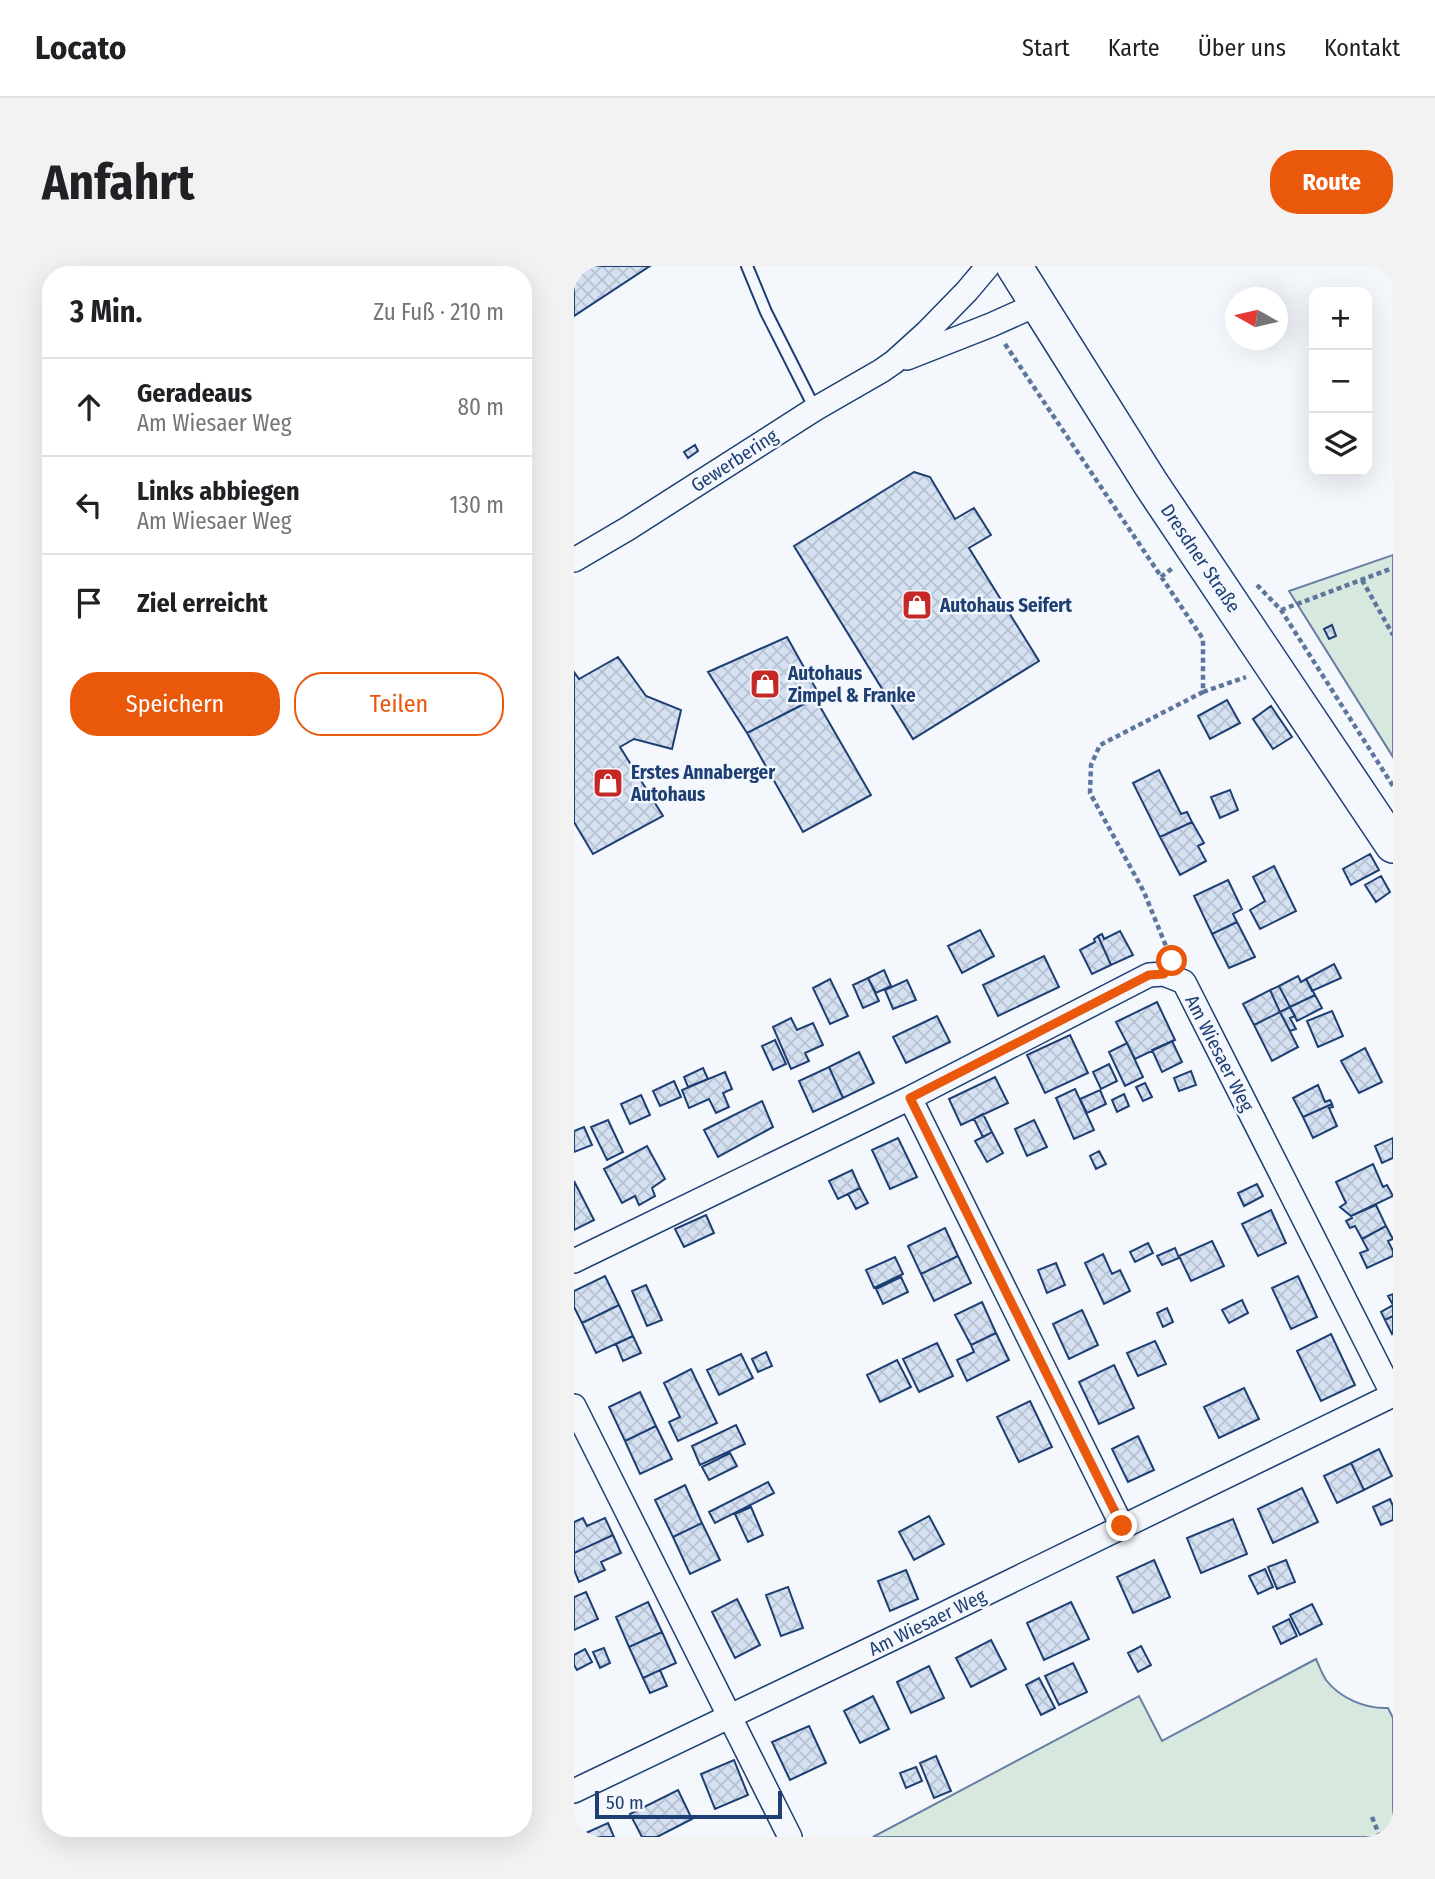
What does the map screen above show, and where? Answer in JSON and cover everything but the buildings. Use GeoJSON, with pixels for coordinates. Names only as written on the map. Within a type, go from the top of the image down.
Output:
{"type":"FeatureCollection","features":[{"type":"Feature","properties":{"kind":"main road","name":"Dresdner Straße"},"geometry":{"type":"LineString","coordinates":[[1014,266],[1152,484],[1393,845]]}},
{"type":"Feature","properties":{"kind":"street","name":"Gewerbering"},"geometry":{"type":"LineString","coordinates":[[574,560],[894,362],[926,333],[988,266]]}},
{"type":"Feature","properties":{"kind":"street","name":"Gewerbering"},"geometry":{"type":"LineString","coordinates":[[894,362],[1038,304]]}},
{"type":"Feature","properties":{"kind":"street"},"geometry":{"type":"LineString","coordinates":[[574,1261],[910,1098],[1149,975],[1164,974]]}},
{"type":"Feature","properties":{"kind":"street","name":"Am Wiesaer Weg"},"geometry":{"type":"LineString","coordinates":[[574,1791],[1393,1395],[1184,982],[1164,974]]}},
{"type":"Feature","properties":{"kind":"street"},"geometry":{"type":"LineString","coordinates":[[910,1098],[1122,1526]]}},
{"type":"Feature","properties":{"kind":"street"},"geometry":{"type":"LineString","coordinates":[[574,1406],[790,1837]]}},
{"type":"Feature","properties":{"kind":"lane"},"geometry":{"type":"LineString","coordinates":[[747,266],[766,312],[815,409]]}},
{"type":"Feature","properties":{"kind":"path"},"geometry":{"type":"LineString","coordinates":[[991,325],[1203,639],[1203,692]]}},
{"type":"Feature","properties":{"kind":"path"},"geometry":{"type":"LineString","coordinates":[[1281,610],[1393,568]]}},
{"type":"Feature","properties":{"kind":"path"},"geometry":{"type":"LineString","coordinates":[[1362,580],[1393,635]]}},
{"type":"Feature","properties":{"kind":"path"},"geometry":{"type":"LineString","coordinates":[[1254,582],[1281,610],[1393,786]]}},
{"type":"Feature","properties":{"kind":"path"},"geometry":{"type":"LineString","coordinates":[[1164,974],[1172,961],[1144,892],[1090,793],[1091,765],[1100,745],[1203,692],[1250,676]]}},
{"type":"Feature","properties":{"kind":"path"},"geometry":{"type":"LineString","coordinates":[[1372,1817],[1380,1837]]}},
{"type":"Feature","properties":{"kind":"shaded area"},"geometry":{"type":"Polygon","coordinates":[[[1393,555],[1393,757],[1289,591],[1393,555]]]}},
{"type":"Feature","properties":{"kind":"shaded area"},"geometry":{"type":"Polygon","coordinates":[[[1316,1659],[1326,1680],[1338,1692],[1362,1704],[1388,1708],[1393,1718],[1393,1837],[873,1837],[1139,1696],[1162,1741],[1316,1659]]]}},
{"type":"Feature","properties":{"kind":"place","name":"Autohaus Seifert"},"geometry":{"type":"Point","coordinates":[917,605]}},
{"type":"Feature","properties":{"kind":"place","name":"Autohaus Zimpel & Franke"},"geometry":{"type":"Point","coordinates":[765,684]}},
{"type":"Feature","properties":{"kind":"place","name":"Erstes Annaberger Autohaus"},"geometry":{"type":"Point","coordinates":[608,783]}},
{"type":"Feature","properties":{"kind":"route"},"geometry":{"type":"LineString","coordinates":[[1122,1526],[910,1098],[1149,975],[1164,974],[1172,961]]}}]}
